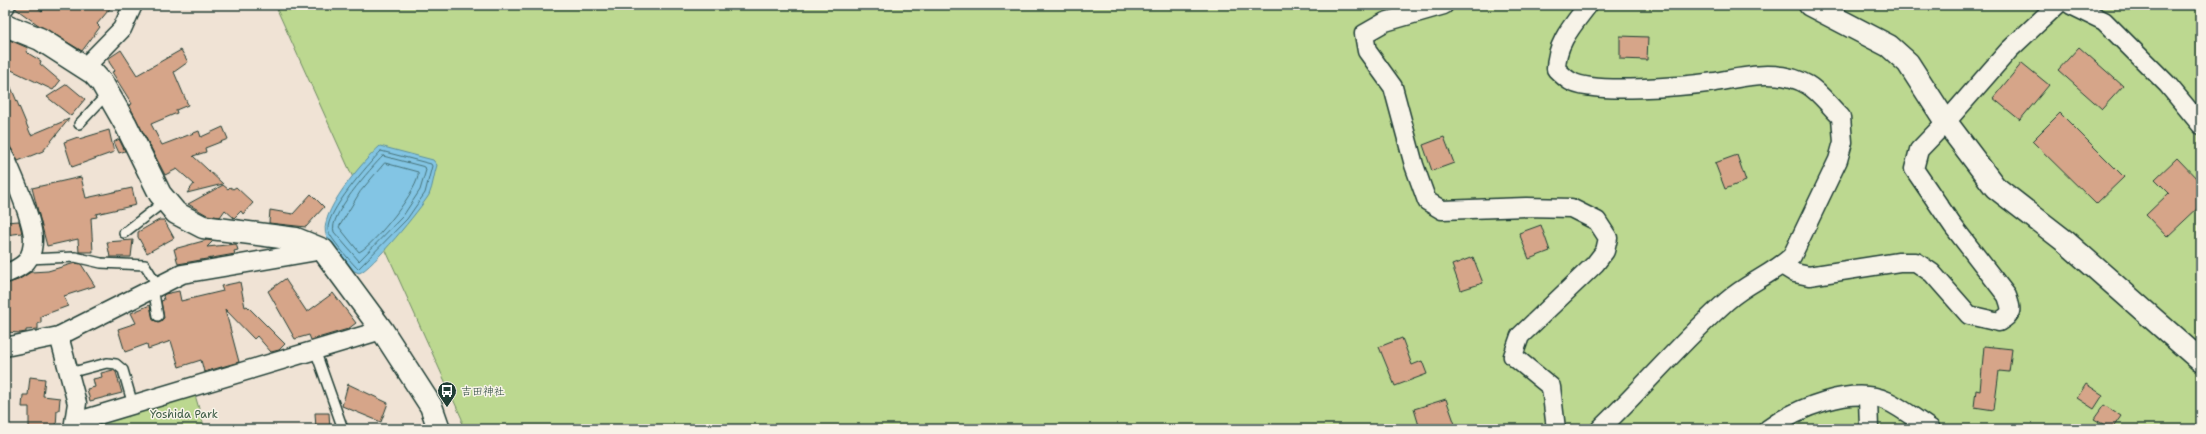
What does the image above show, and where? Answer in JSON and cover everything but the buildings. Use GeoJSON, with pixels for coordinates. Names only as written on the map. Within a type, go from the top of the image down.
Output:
{"type":"FeatureCollection","features":[{"type":"Feature","properties":{"kind":"street"},"geometry":{"type":"LineString","coordinates":[[85,67],[122,29],[133,5]]}},
{"type":"Feature","properties":{"kind":"street"},"geometry":{"type":"LineString","coordinates":[[1444,5],[1385,22],[1364,34],[1367,51],[1393,87],[1414,165],[1427,200],[1442,210],[1526,207],[1571,208],[1597,221],[1608,238],[1604,251],[1595,264],[1520,336],[1513,356],[1551,387],[1556,429]]}},
{"type":"Feature","properties":{"kind":"street"},"geometry":{"type":"LineString","coordinates":[[1588,5],[1563,38],[1556,54],[1556,69],[1570,81],[1589,87],[1654,88],[1759,74],[1787,78],[1808,85],[1841,117],[1843,142],[1838,160],[1792,256],[1782,265],[1760,277],[1728,300],[1600,429]]}},
{"type":"Feature","properties":{"kind":"street"},"geometry":{"type":"LineString","coordinates":[[1810,5],[1889,46],[1908,63],[1946,122],[1995,187],[2066,242],[2201,361]]}},
{"type":"Feature","properties":{"kind":"street"},"geometry":{"type":"LineString","coordinates":[[1782,265],[1795,273],[1810,276],[1899,262],[1916,262],[1932,273],[1969,315],[1999,322],[2009,316],[2011,309],[2008,296],[1953,226],[1914,169],[1918,150],[1946,122],[2009,50],[2058,5]]}},
{"type":"Feature","properties":{"kind":"street"},"geometry":{"type":"LineString","coordinates":[[2071,5],[2104,21],[2168,85],[2201,125]]}},
{"type":"Feature","properties":{"kind":"street"},"geometry":{"type":"LineString","coordinates":[[5,25],[40,39],[85,67],[102,83],[165,201],[176,213],[203,227],[296,239],[323,250],[382,330],[431,406],[438,429]]}},
{"type":"Feature","properties":{"kind":"street"},"geometry":{"type":"LineString","coordinates":[[5,157],[27,215],[33,238],[28,259],[17,270],[5,274]]}},
{"type":"Feature","properties":{"kind":"street"},"geometry":{"type":"LineString","coordinates":[[5,348],[59,336],[182,274],[323,250]]}},
{"type":"Feature","properties":{"kind":"street"},"geometry":{"type":"LineString","coordinates":[[59,336],[77,403],[74,426],[132,405],[382,330]]}},
{"type":"Feature","properties":{"kind":"street"},"geometry":{"type":"LineString","coordinates":[[1768,429],[1816,403],[1846,396],[1886,401],[1931,429]]}},
{"type":"Feature","properties":{"kind":"street"},"geometry":{"type":"LineString","coordinates":[[1868,398],[1869,429]]}},
{"type":"Feature","properties":{"kind":"lane"},"geometry":{"type":"LineString","coordinates":[[79,124],[108,94]]}},
{"type":"Feature","properties":{"kind":"lane"},"geometry":{"type":"LineString","coordinates":[[124,233],[165,201]]}},
{"type":"Feature","properties":{"kind":"lane"},"geometry":{"type":"LineString","coordinates":[[28,259],[75,257],[101,263],[145,265],[155,287],[158,316]]}},
{"type":"Feature","properties":{"kind":"lane"},"geometry":{"type":"LineString","coordinates":[[315,350],[343,429]]}},
{"type":"Feature","properties":{"kind":"lane"},"geometry":{"type":"LineString","coordinates":[[69,373],[108,364],[116,364],[123,370],[132,405]]}},
{"type":"Feature","properties":{"kind":"green space"},"geometry":{"type":"Polygon","coordinates":[[[275,5],[2201,5],[2201,429],[461,429],[462,419],[275,5]]]}},
{"type":"Feature","properties":{"kind":"green space","name":"Yoshida Park"},"geometry":{"type":"Polygon","coordinates":[[[195,395],[205,429],[82,429],[195,395]]]}},
{"type":"Feature","properties":{"kind":"water"},"geometry":{"type":"Polygon","coordinates":[[[380,146],[433,160],[437,165],[429,195],[424,202],[374,261],[359,273],[354,271],[327,237],[325,228],[328,216],[334,203],[343,189],[363,163],[380,146]]]}},
{"type":"Feature","properties":{"kind":"place","name":"吉田神社"},"geometry":{"type":"Point","coordinates":[447,408]}}]}
